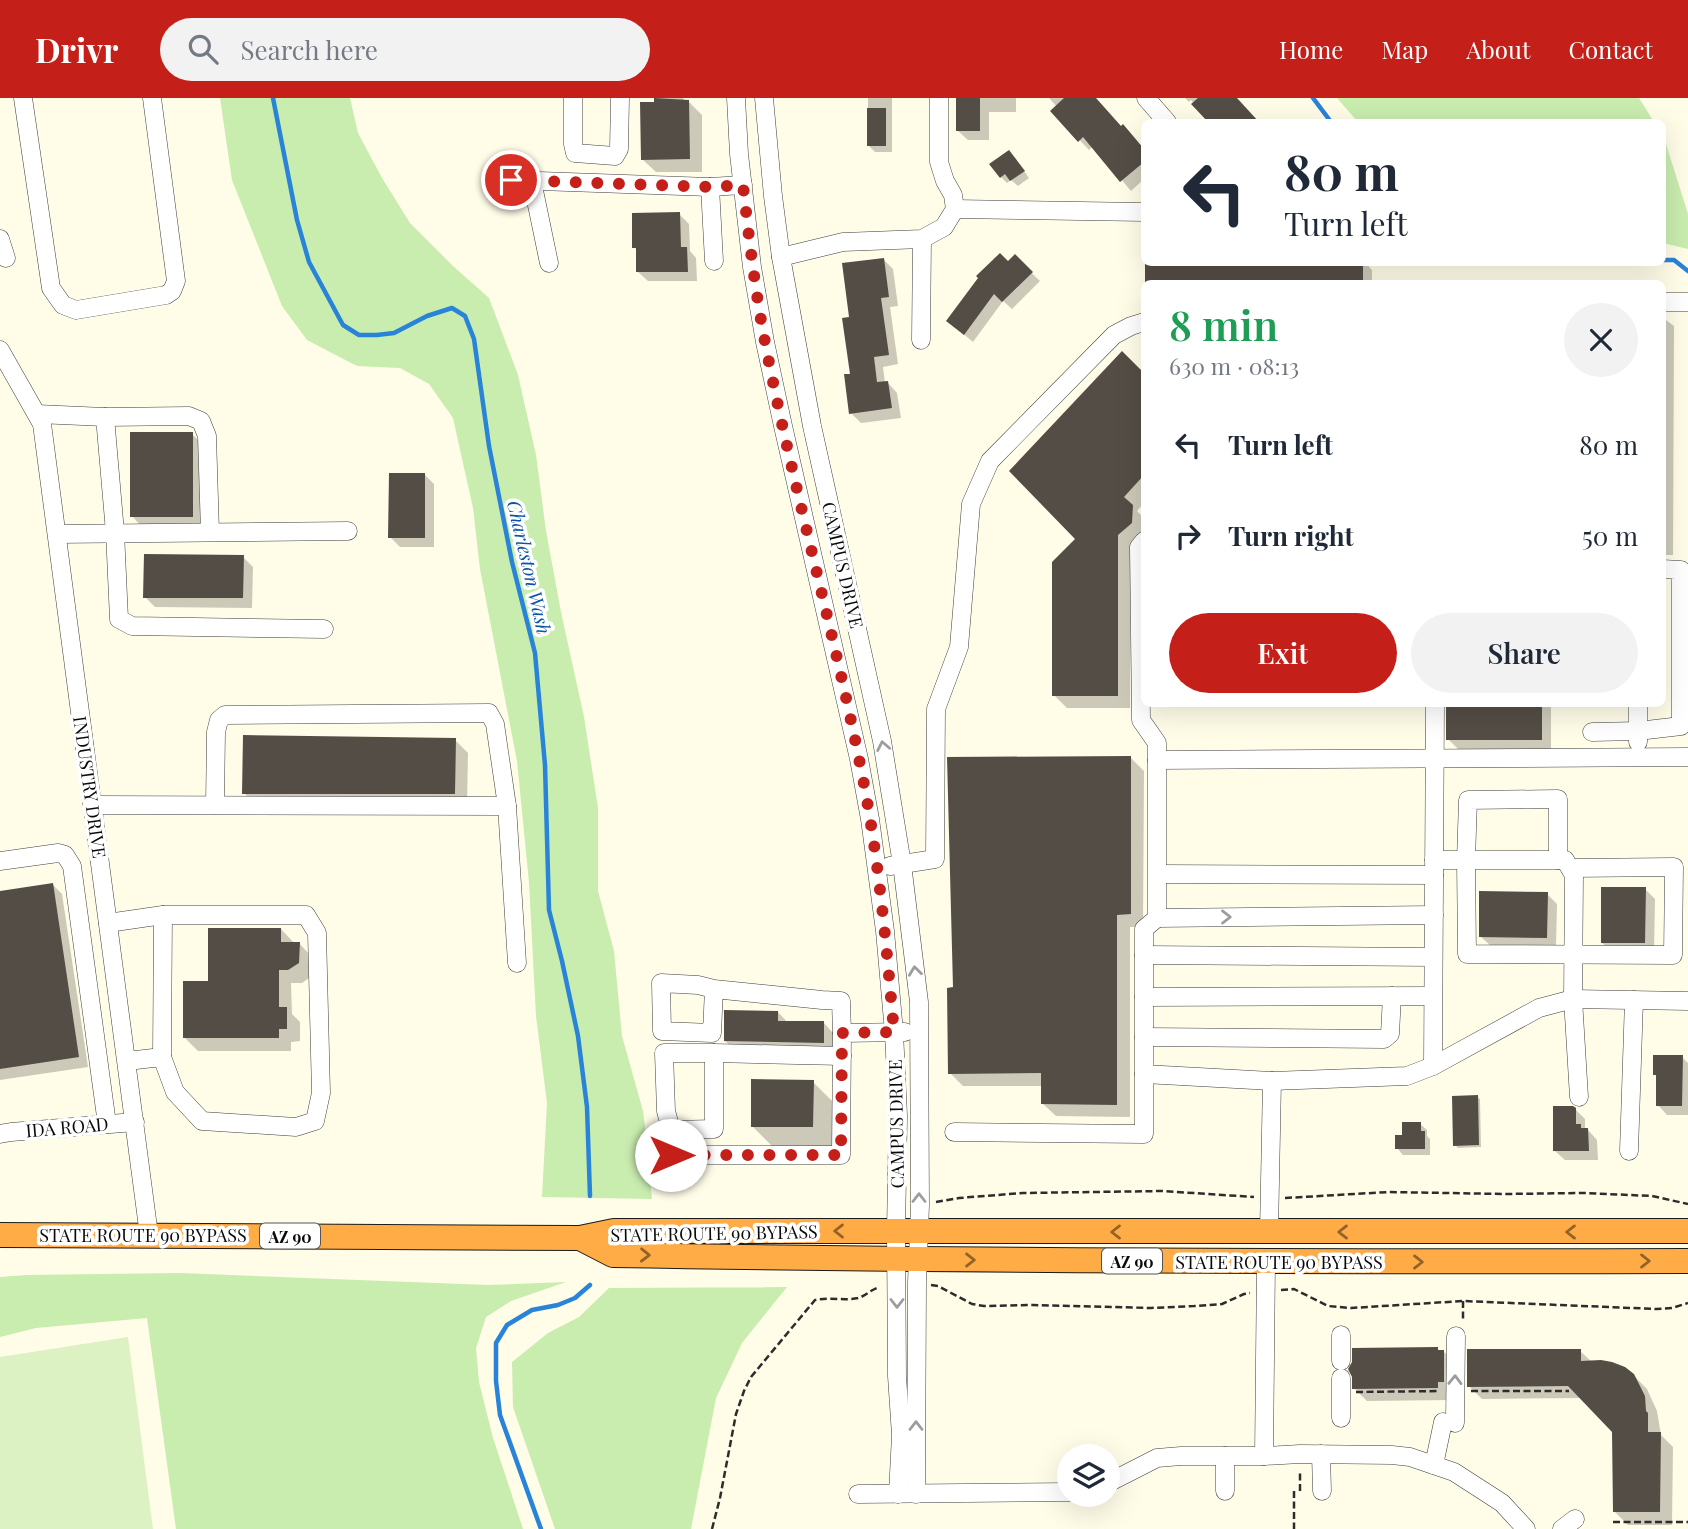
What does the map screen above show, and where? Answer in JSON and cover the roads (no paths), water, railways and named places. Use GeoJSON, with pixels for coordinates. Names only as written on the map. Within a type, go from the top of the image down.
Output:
{"type":"FeatureCollection","features":[{"type":"Feature","properties":{"kind":"highway","name":"STATE ROUTE 90 BYPASS"},"geometry":{"type":"LineString","coordinates":[[0,1234],[580,1238],[614,1231],[1688,1231]]}},
{"type":"Feature","properties":{"kind":"highway","name":"STATE ROUTE 90 BYPASS"},"geometry":{"type":"LineString","coordinates":[[580,1238],[613,1255],[907,1271],[1266,1262],[1688,1261]]}},
{"type":"Feature","properties":{"kind":"street"},"geometry":{"type":"LineString","coordinates":[[23,98],[51,288],[63,305],[76,310],[166,295],[172,291],[176,281],[152,98]]}},
{"type":"Feature","properties":{"kind":"street"},"geometry":{"type":"LineString","coordinates":[[573,98],[575,153],[615,156],[620,149],[620,98]]}},
{"type":"Feature","properties":{"kind":"street","name":"CAMPUS DRIVE"},"geometry":{"type":"LineString","coordinates":[[736,98],[739,154],[752,267],[765,342],[859,759],[870,819],[885,931],[907,1232]]}},
{"type":"Feature","properties":{"kind":"street","name":"CAMPUS DRIVE"},"geometry":{"type":"LineString","coordinates":[[764,98],[781,257],[812,426],[882,741],[902,864],[919,1002],[907,1232],[907,1494]]}},
{"type":"Feature","properties":{"kind":"street"},"geometry":{"type":"LineString","coordinates":[[781,257],[843,242],[922,239],[944,227],[955,209],[953,195],[939,162],[939,98]]}},
{"type":"Feature","properties":{"kind":"street"},"geometry":{"type":"LineString","coordinates":[[1146,98],[1164,119]]}},
{"type":"Feature","properties":{"kind":"street"},"geometry":{"type":"LineString","coordinates":[[511,180],[710,187],[743,185]]}},
{"type":"Feature","properties":{"kind":"street"},"geometry":{"type":"LineString","coordinates":[[532,181],[549,263]]}},
{"type":"Feature","properties":{"kind":"street"},"geometry":{"type":"LineString","coordinates":[[710,187],[714,261]]}},
{"type":"Feature","properties":{"kind":"street"},"geometry":{"type":"LineString","coordinates":[[955,209],[1141,212]]}},
{"type":"Feature","properties":{"kind":"street"},"geometry":{"type":"LineString","coordinates":[[0,239],[6,258]]}},
{"type":"Feature","properties":{"kind":"street"},"geometry":{"type":"LineString","coordinates":[[921,340],[922,239]]}},
{"type":"Feature","properties":{"kind":"street"},"geometry":{"type":"LineString","coordinates":[[1666,302],[1688,302]]}},
{"type":"Feature","properties":{"kind":"street"},"geometry":{"type":"LineString","coordinates":[[877,868],[935,859],[936,709],[959,647],[971,504],[990,461],[1114,335],[1141,323]]}},
{"type":"Feature","properties":{"kind":"street","name":"INDUSTRY DRIVE"},"geometry":{"type":"LineString","coordinates":[[0,350],[42,424],[149,1235]]}},
{"type":"Feature","properties":{"kind":"street"},"geometry":{"type":"LineString","coordinates":[[37,414],[188,416],[201,421],[207,436],[210,532]]}},
{"type":"Feature","properties":{"kind":"street"},"geometry":{"type":"LineString","coordinates":[[105,417],[120,619],[132,626],[324,629]]}},
{"type":"Feature","properties":{"kind":"street"},"geometry":{"type":"LineString","coordinates":[[57,534],[348,531]]}},
{"type":"Feature","properties":{"kind":"street"},"geometry":{"type":"LineString","coordinates":[[1141,545],[1141,720],[1157,743],[1157,918]]}},
{"type":"Feature","properties":{"kind":"street"},"geometry":{"type":"LineString","coordinates":[[1592,733],[1681,726],[1681,570],[1666,569]]}},
{"type":"Feature","properties":{"kind":"street"},"geometry":{"type":"LineString","coordinates":[[1433,1066],[1435,707]]}},
{"type":"Feature","properties":{"kind":"street"},"geometry":{"type":"LineString","coordinates":[[1637,758],[1638,707]]}},
{"type":"Feature","properties":{"kind":"street"},"geometry":{"type":"LineString","coordinates":[[215,805],[216,732],[219,720],[225,715],[489,713],[495,724],[506,806],[517,963]]}},
{"type":"Feature","properties":{"kind":"street"},"geometry":{"type":"LineString","coordinates":[[1157,760],[1688,757]]}},
{"type":"Feature","properties":{"kind":"street"},"geometry":{"type":"LineString","coordinates":[[1158,874],[1434,868],[1466,860],[1564,864],[1674,867],[1673,955],[1574,954],[1467,954],[1466,860],[1468,800],[1558,799],[1564,864],[1574,875],[1574,954],[1573,999],[1579,1097]]}},
{"type":"Feature","properties":{"kind":"street"},"geometry":{"type":"LineString","coordinates":[[93,805],[506,806]]}},
{"type":"Feature","properties":{"kind":"street"},"geometry":{"type":"LineString","coordinates":[[0,860],[58,853],[65,855],[72,866],[107,1124]]}},
{"type":"Feature","properties":{"kind":"street"},"geometry":{"type":"LineString","coordinates":[[108,923],[163,915],[306,915],[317,933],[321,1093],[315,1121],[296,1127],[202,1121],[174,1093],[162,1057],[163,915]]}},
{"type":"Feature","properties":{"kind":"street"},"geometry":{"type":"LineString","coordinates":[[954,1132],[1144,1134],[1144,929],[1157,918],[1434,915]]}},
{"type":"Feature","properties":{"kind":"street"},"geometry":{"type":"LineString","coordinates":[[1144,956],[1433,957]]}},
{"type":"Feature","properties":{"kind":"street"},"geometry":{"type":"LineString","coordinates":[[714,989],[841,1001],[842,1033],[842,1056],[841,1155],[671,1155],[664,1053],[842,1056]]}},
{"type":"Feature","properties":{"kind":"street"},"geometry":{"type":"LineString","coordinates":[[1144,1037],[1384,1039],[1390,1034],[1392,996]]}},
{"type":"Feature","properties":{"kind":"street"},"geometry":{"type":"LineString","coordinates":[[1144,997],[1433,996]]}},
{"type":"Feature","properties":{"kind":"street"},"geometry":{"type":"LineString","coordinates":[[1144,1074],[1272,1081],[1407,1076],[1433,1066],[1539,1008],[1573,999],[1688,1001]]}},
{"type":"Feature","properties":{"kind":"street"},"geometry":{"type":"LineString","coordinates":[[1629,1150],[1634,1000]]}},
{"type":"Feature","properties":{"kind":"street"},"geometry":{"type":"LineString","coordinates":[[842,1033],[919,1031]]}},
{"type":"Feature","properties":{"kind":"street"},"geometry":{"type":"LineString","coordinates":[[713,1155],[714,1053]]}},
{"type":"Feature","properties":{"kind":"street"},"geometry":{"type":"LineString","coordinates":[[127,1061],[162,1057]]}},
{"type":"Feature","properties":{"kind":"street"},"geometry":{"type":"LineString","coordinates":[[1269,1232],[1272,1081]]}},
{"type":"Feature","properties":{"kind":"street","name":"IDA ROAD"},"geometry":{"type":"LineString","coordinates":[[0,1134],[135,1122]]}},
{"type":"Feature","properties":{"kind":"street"},"geometry":{"type":"LineString","coordinates":[[671,1129],[714,1129]]}},
{"type":"Feature","properties":{"kind":"street"},"geometry":{"type":"LineString","coordinates":[[1264,1456],[1266,1262]]}},
{"type":"Feature","properties":{"kind":"street"},"geometry":{"type":"LineString","coordinates":[[1340,1418],[1341,1335]]}},
{"type":"Feature","properties":{"kind":"street"},"geometry":{"type":"LineString","coordinates":[[1434,1465],[1449,1423],[1457,1336]]}},
{"type":"Feature","properties":{"kind":"street"},"geometry":{"type":"LineString","coordinates":[[1321,1454],[1322,1491]]}},
{"type":"Feature","properties":{"kind":"street"},"geometry":{"type":"LineString","coordinates":[[1120,1477],[1157,1458],[1181,1456],[1321,1454],[1410,1457],[1454,1472],[1502,1503],[1526,1529]]}},
{"type":"Feature","properties":{"kind":"street"},"geometry":{"type":"LineString","coordinates":[[1225,1456],[1225,1491]]}},
{"type":"Feature","properties":{"kind":"street"},"geometry":{"type":"LineString","coordinates":[[858,1494],[1057,1492]]}},
{"type":"Feature","properties":{"kind":"waterway","name":"Charleston Wash"},"geometry":{"type":"LineString","coordinates":[[273,98],[297,220],[309,262],[343,325],[359,335],[394,333],[427,316],[452,308],[465,316],[474,339],[489,446],[512,562],[535,653],[545,765],[549,910],[578,1036],[587,1107],[590,1196]]}},
{"type":"Feature","properties":{"kind":"waterway"},"geometry":{"type":"LineString","coordinates":[[1313,98],[1329,119]]}},
{"type":"Feature","properties":{"kind":"waterway"},"geometry":{"type":"LineString","coordinates":[[1666,260],[1674,260],[1688,271]]}},
{"type":"Feature","properties":{"kind":"waterway"},"geometry":{"type":"LineString","coordinates":[[541,1529],[500,1415],[496,1381],[496,1343],[507,1325],[532,1310],[558,1305],[575,1298],[590,1285]]}}]}
